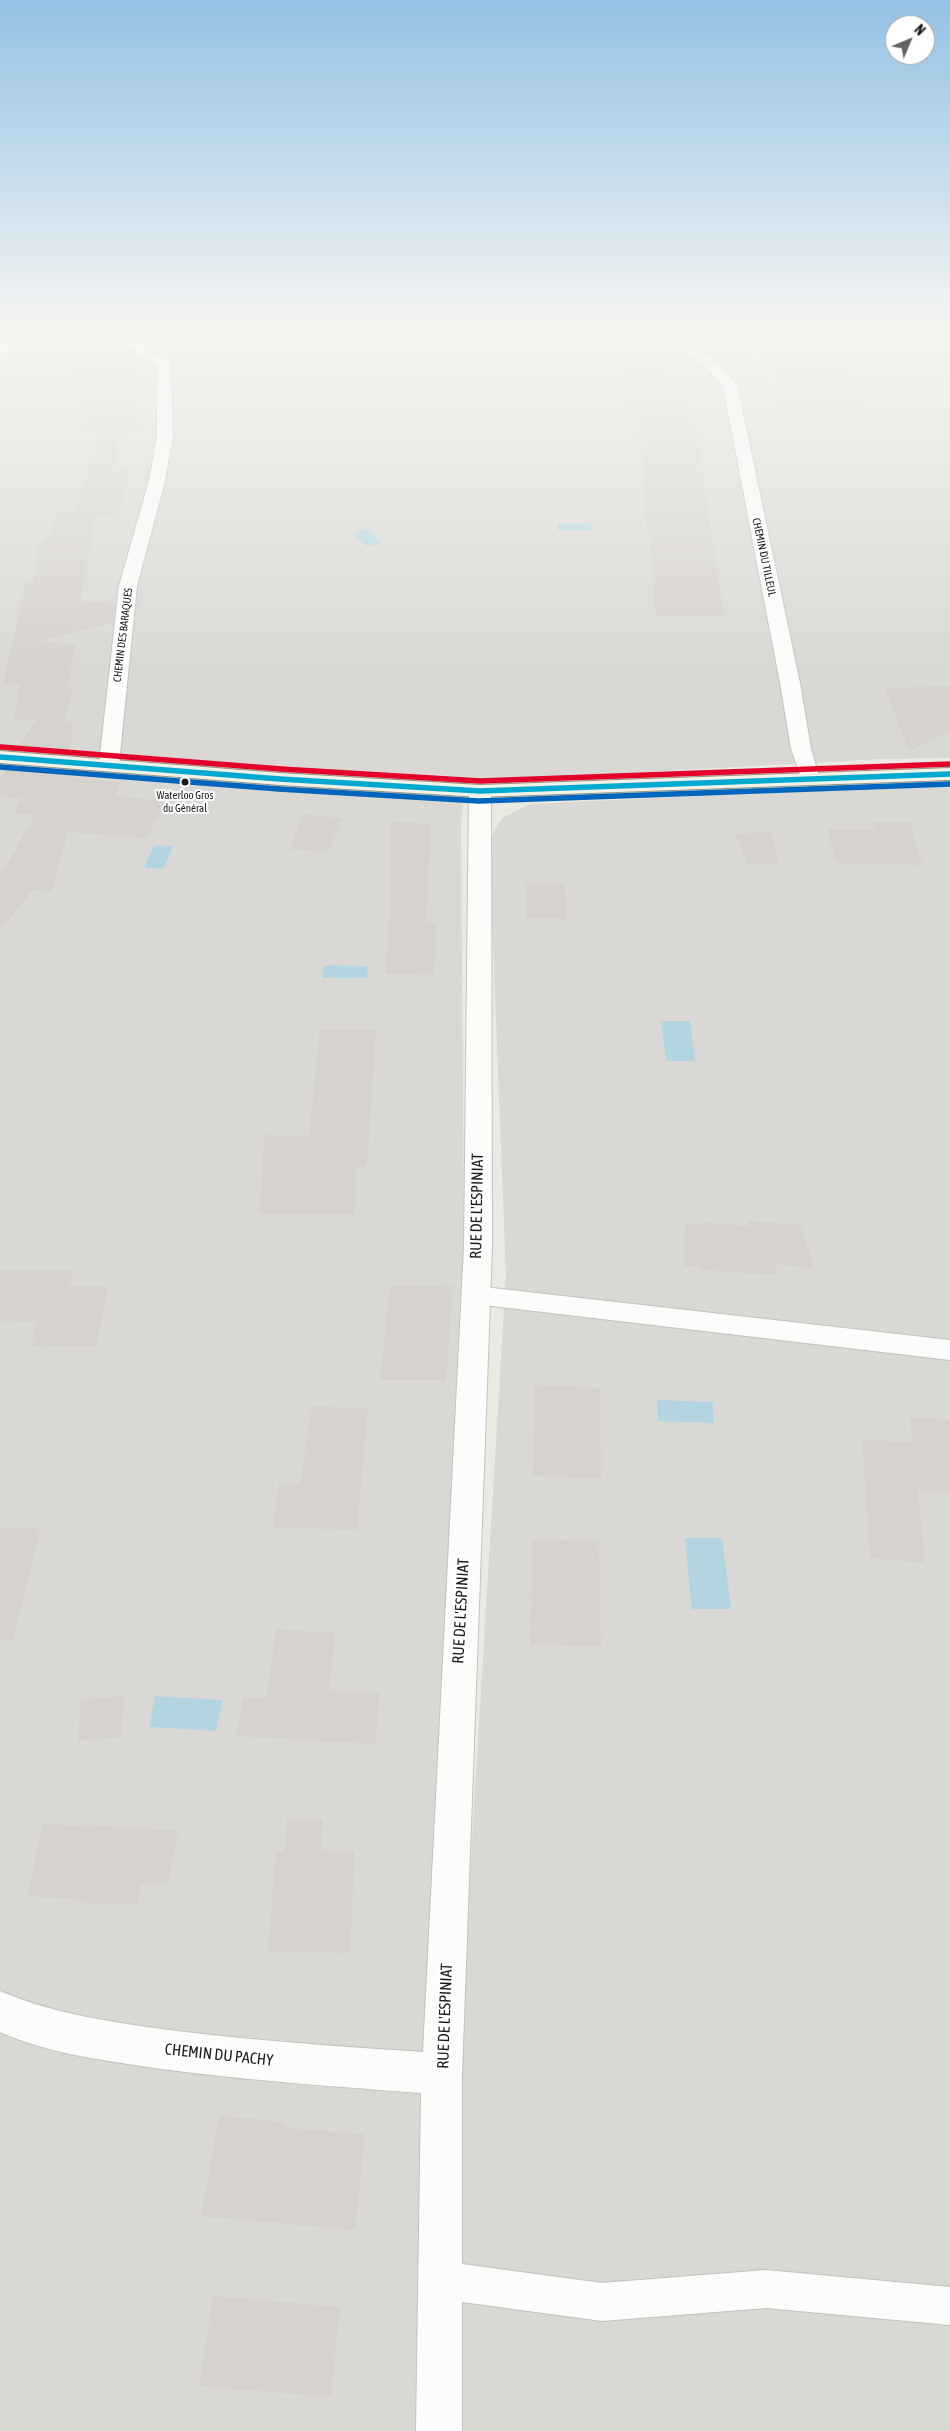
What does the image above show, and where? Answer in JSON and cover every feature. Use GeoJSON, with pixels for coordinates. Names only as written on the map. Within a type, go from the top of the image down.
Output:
{"type":"FeatureCollection","features":[{"type":"Feature","properties":{"kind":"main road"},"geometry":{"type":"LineString","coordinates":[[0,756],[280,779],[480,791],[950,774]]}},
{"type":"Feature","properties":{"kind":"street","name":"CHEMIN DES BARAQUES"},"geometry":{"type":"LineString","coordinates":[[109,764],[128,586],[157,482],[164,444]]}},
{"type":"Feature","properties":{"kind":"street","name":"CHEMIN DU TILLEUL"},"geometry":{"type":"LineString","coordinates":[[742,444],[790,683],[801,749],[810,779]]}},
{"type":"Feature","properties":{"kind":"street","name":"RUE DE L'ESPINIAT"},"geometry":{"type":"LineString","coordinates":[[439,2431],[442,2074],[478,1237],[480,791]]}},
{"type":"Feature","properties":{"kind":"street","name":"CHEMIN DU PACHY"},"geometry":{"type":"LineString","coordinates":[[0,2011],[35,2026],[68,2035],[200,2055],[442,2074]]}},
{"type":"Feature","properties":{"kind":"lane"},"geometry":{"type":"LineString","coordinates":[[475,1295],[950,1350]]}},
{"type":"Feature","properties":{"kind":"lane"},"geometry":{"type":"LineString","coordinates":[[440,2280],[602,2302],[766,2289],[950,2306]]}},
{"type":"Feature","properties":{"kind":"shaded area"},"geometry":{"type":"Polygon","coordinates":[[[0,444],[950,444],[950,758],[881,759],[466,782],[461,822],[464,1244],[420,2431],[0,2431],[0,444]]]}},
{"type":"Feature","properties":{"kind":"shaded area"},"geometry":{"type":"Polygon","coordinates":[[[950,786],[950,2431],[443,2431],[462,2007],[506,1275],[489,841],[502,818],[531,804],[879,787],[950,786]]]}},
{"type":"Feature","properties":{"kind":"water"},"geometry":{"type":"Polygon","coordinates":[[[557,523],[591,523],[592,531],[558,531],[557,523]]]}},
{"type":"Feature","properties":{"kind":"water"},"geometry":{"type":"Polygon","coordinates":[[[368,529],[381,543],[366,546],[352,533],[368,529]]]}},
{"type":"Feature","properties":{"kind":"water"},"geometry":{"type":"Polygon","coordinates":[[[154,845],[173,846],[163,869],[144,868],[154,845]]]}},
{"type":"Feature","properties":{"kind":"water"},"geometry":{"type":"Polygon","coordinates":[[[324,965],[368,966],[367,978],[322,978],[324,965]]]}},
{"type":"Feature","properties":{"kind":"water"},"geometry":{"type":"Polygon","coordinates":[[[661,1021],[690,1021],[695,1061],[666,1061],[661,1021]]]}},
{"type":"Feature","properties":{"kind":"water"},"geometry":{"type":"Polygon","coordinates":[[[657,1400],[713,1402],[714,1423],[658,1421],[657,1400]]]}},
{"type":"Feature","properties":{"kind":"water"},"geometry":{"type":"Polygon","coordinates":[[[685,1538],[722,1538],[731,1609],[692,1609],[685,1538]]]}},
{"type":"Feature","properties":{"kind":"water"},"geometry":{"type":"Polygon","coordinates":[[[155,1696],[222,1700],[216,1731],[149,1727],[155,1696]]]}},
{"type":"Feature","properties":{"kind":"building"},"geometry":{"type":"Polygon","coordinates":[[[95,444],[116,444],[117,467],[131,468],[117,517],[95,517],[80,603],[115,601],[113,623],[35,642],[75,644],[68,687],[73,687],[65,718],[63,719],[73,723],[70,755],[17,750],[36,720],[14,721],[20,684],[3,685],[26,582],[33,582],[40,541],[43,541],[44,535],[49,535],[58,512],[75,512],[95,444]]]}},
{"type":"Feature","properties":{"kind":"building"},"geometry":{"type":"Polygon","coordinates":[[[642,444],[699,444],[724,616],[655,615],[650,534],[647,534],[642,444]]]}},
{"type":"Feature","properties":{"kind":"building"},"geometry":{"type":"Polygon","coordinates":[[[950,686],[950,731],[909,751],[885,688],[950,686]]]}},
{"type":"Feature","properties":{"kind":"building"},"geometry":{"type":"Polygon","coordinates":[[[8,766],[68,770],[67,777],[121,782],[114,795],[166,802],[147,838],[68,832],[51,892],[33,890],[0,930],[0,877],[35,815],[14,813],[22,798],[0,796],[0,779],[8,766]]]}},
{"type":"Feature","properties":{"kind":"building"},"geometry":{"type":"Polygon","coordinates":[[[303,814],[343,818],[328,852],[290,849],[303,814]]]}},
{"type":"Feature","properties":{"kind":"building"},"geometry":{"type":"Polygon","coordinates":[[[391,821],[431,824],[426,923],[437,923],[434,975],[386,974],[388,923],[390,923],[391,821]]]}},
{"type":"Feature","properties":{"kind":"building"},"geometry":{"type":"Polygon","coordinates":[[[873,822],[910,822],[922,865],[837,863],[827,829],[875,829],[873,822]]]}},
{"type":"Feature","properties":{"kind":"building"},"geometry":{"type":"Polygon","coordinates":[[[772,832],[778,863],[749,865],[735,834],[772,832]]]}},
{"type":"Feature","properties":{"kind":"building"},"geometry":{"type":"Polygon","coordinates":[[[526,883],[564,883],[567,919],[526,919],[526,883]]]}},
{"type":"Feature","properties":{"kind":"building"},"geometry":{"type":"Polygon","coordinates":[[[320,1029],[376,1029],[367,1167],[356,1167],[355,1214],[260,1214],[264,1135],[309,1136],[320,1029]]]}},
{"type":"Feature","properties":{"kind":"building"},"geometry":{"type":"Polygon","coordinates":[[[749,1221],[800,1225],[815,1269],[776,1264],[776,1275],[700,1270],[700,1267],[684,1266],[685,1224],[702,1225],[702,1222],[749,1226],[749,1221]]]}},
{"type":"Feature","properties":{"kind":"building"},"geometry":{"type":"Polygon","coordinates":[[[0,1270],[74,1270],[70,1286],[108,1287],[96,1347],[31,1346],[37,1322],[0,1321],[0,1270]]]}},
{"type":"Feature","properties":{"kind":"building"},"geometry":{"type":"Polygon","coordinates":[[[390,1285],[453,1286],[446,1380],[380,1380],[390,1285]]]}},
{"type":"Feature","properties":{"kind":"building"},"geometry":{"type":"Polygon","coordinates":[[[535,1385],[600,1388],[601,1478],[533,1476],[535,1385]]]}},
{"type":"Feature","properties":{"kind":"building"},"geometry":{"type":"Polygon","coordinates":[[[312,1406],[368,1409],[357,1530],[273,1527],[279,1483],[300,1484],[312,1406]]]}},
{"type":"Feature","properties":{"kind":"building"},"geometry":{"type":"Polygon","coordinates":[[[910,1417],[950,1420],[950,1493],[918,1491],[925,1563],[870,1558],[862,1439],[913,1443],[910,1417]]]}},
{"type":"Feature","properties":{"kind":"building"},"geometry":{"type":"Polygon","coordinates":[[[0,1528],[40,1528],[13,1640],[0,1639],[0,1528]]]}},
{"type":"Feature","properties":{"kind":"building"},"geometry":{"type":"Polygon","coordinates":[[[533,1539],[599,1541],[601,1646],[530,1644],[533,1539]]]}},
{"type":"Feature","properties":{"kind":"building"},"geometry":{"type":"Polygon","coordinates":[[[276,1629],[335,1633],[329,1691],[380,1693],[375,1744],[236,1736],[243,1697],[266,1699],[276,1629]]]}},
{"type":"Feature","properties":{"kind":"building"},"geometry":{"type":"Polygon","coordinates":[[[124,1696],[121,1737],[78,1741],[81,1700],[124,1696]]]}},
{"type":"Feature","properties":{"kind":"building"},"geometry":{"type":"Polygon","coordinates":[[[287,1819],[323,1819],[321,1851],[355,1851],[350,1953],[268,1952],[276,1851],[285,1851],[287,1819]]]}},
{"type":"Feature","properties":{"kind":"building"},"geometry":{"type":"Polygon","coordinates":[[[43,1824],[178,1830],[168,1885],[140,1884],[138,1905],[81,1903],[82,1900],[27,1896],[43,1824]]]}},
{"type":"Feature","properties":{"kind":"building"},"geometry":{"type":"Polygon","coordinates":[[[219,2116],[285,2122],[285,2128],[365,2134],[355,2230],[201,2216],[219,2116]]]}},
{"type":"Feature","properties":{"kind":"building"},"geometry":{"type":"Polygon","coordinates":[[[213,2296],[340,2307],[331,2397],[199,2386],[213,2296]]]}},
{"type":"Feature","properties":{"kind":"transit line"},"geometry":{"type":"LineString","coordinates":[[1,747],[281,769],[480,781],[950,764]]}},
{"type":"Feature","properties":{"kind":"transit line"},"geometry":{"type":"LineString","coordinates":[[0,757],[280,779],[480,791],[950,774]]}},
{"type":"Feature","properties":{"kind":"transit line"},"geometry":{"type":"LineString","coordinates":[[0,767],[279,789],[479,801],[950,784]]}},
{"type":"Feature","properties":{"kind":"place","name":"Waterloo Gros du Général"},"geometry":{"type":"Point","coordinates":[185,782]}}]}
